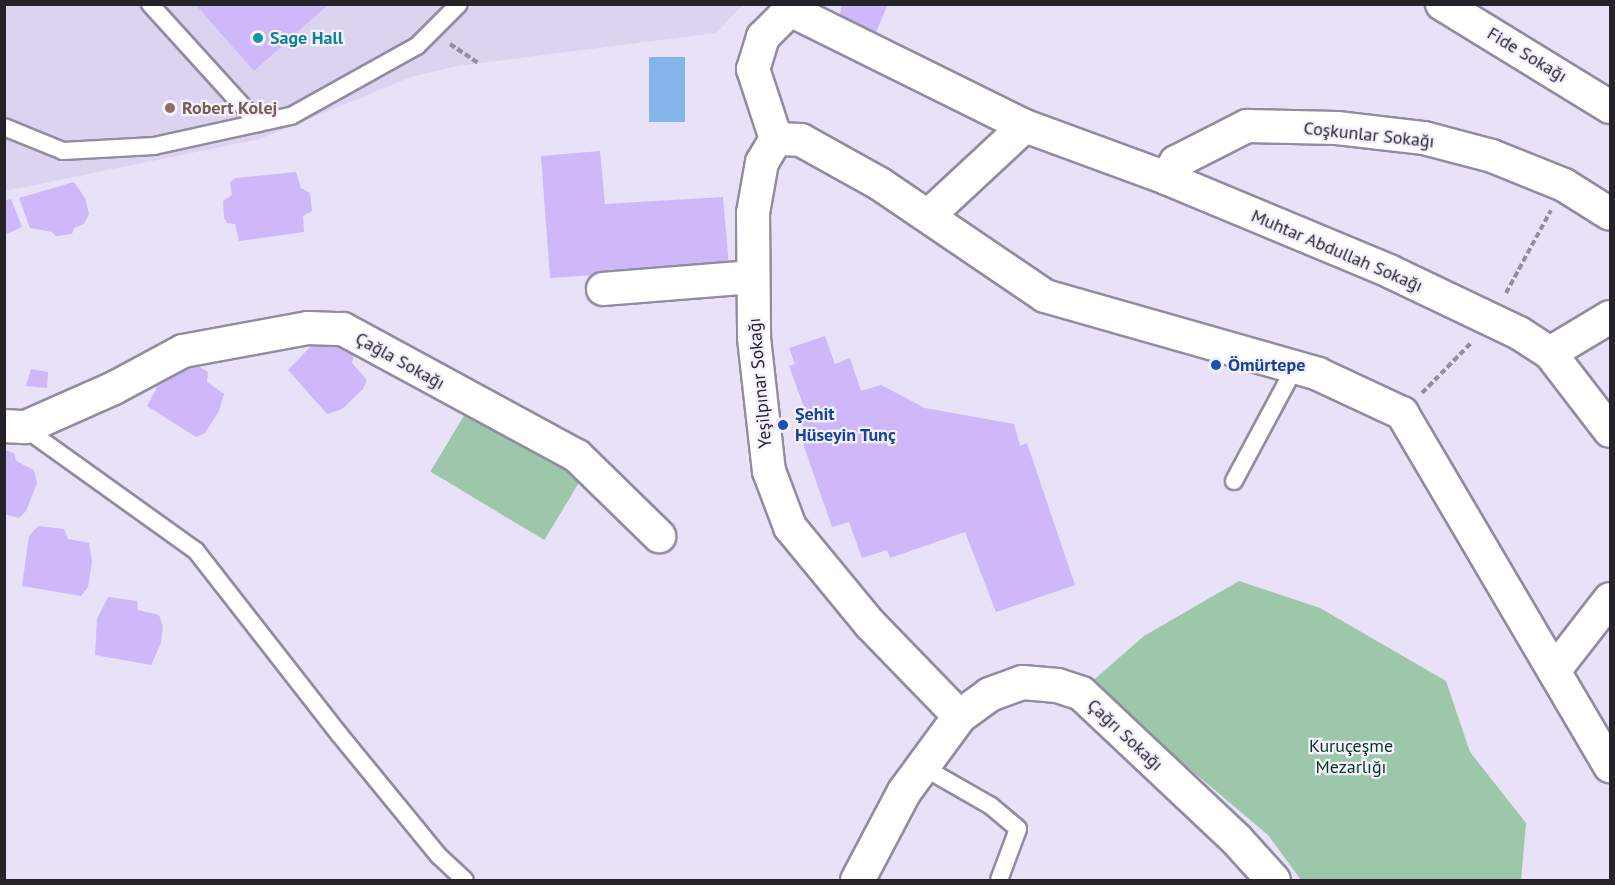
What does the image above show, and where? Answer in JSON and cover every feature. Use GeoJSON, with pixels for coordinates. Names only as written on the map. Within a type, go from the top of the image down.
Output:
{"type":"FeatureCollection","features":[{"type":"Feature","properties":{"kind":"street","name":"Fide Sokağı"},"geometry":{"type":"LineString","coordinates":[[1442,4],[1611,107]]}},
{"type":"Feature","properties":{"kind":"street","name":"Muhtar Abdullah Sokağı"},"geometry":{"type":"LineString","coordinates":[[793,7],[1025,126],[1166,178],[1389,271],[1492,321],[1550,353],[1611,431]]}},
{"type":"Feature","properties":{"kind":"street"},"geometry":{"type":"LineString","coordinates":[[793,7],[763,37],[753,69],[776,139],[801,140],[880,184],[1045,296],[1318,374],[1402,413],[1611,766]]}},
{"type":"Feature","properties":{"kind":"street"},"geometry":{"type":"LineString","coordinates":[[928,216],[1025,126]]}},
{"type":"Feature","properties":{"kind":"street","name":"Coşkunlar Sokağı"},"geometry":{"type":"LineString","coordinates":[[1166,178],[1176,162],[1247,126],[1337,128],[1424,138],[1492,156],[1564,185],[1611,214]]}},
{"type":"Feature","properties":{"kind":"street","name":"Yeşilpınar Sokağı"},"geometry":{"type":"LineString","coordinates":[[776,139],[762,162],[753,213],[753,277],[759,404],[778,501],[790,527],[870,624],[959,716]]}},
{"type":"Feature","properties":{"kind":"street"},"geometry":{"type":"LineString","coordinates":[[603,289],[753,277]]}},
{"type":"Feature","properties":{"kind":"street"},"geometry":{"type":"LineString","coordinates":[[1550,353],[1611,317]]}},
{"type":"Feature","properties":{"kind":"street","name":"Çağla Sokağı"},"geometry":{"type":"LineString","coordinates":[[14,426],[114,388],[183,351],[308,328],[343,328],[577,456],[660,536]]}},
{"type":"Feature","properties":{"kind":"street"},"geometry":{"type":"LineString","coordinates":[[1554,671],[1611,599]]}},
{"type":"Feature","properties":{"kind":"street","name":"Çağrı Sokağı"},"geometry":{"type":"LineString","coordinates":[[857,880],[904,791],[959,716],[989,694],[1022,682],[1057,686],[1081,693],[1236,839],[1273,880]]}},
{"type":"Feature","properties":{"kind":"lane"},"geometry":{"type":"LineString","coordinates":[[150,4],[258,123]]}},
{"type":"Feature","properties":{"kind":"lane"},"geometry":{"type":"LineString","coordinates":[[4,127],[63,151],[154,146],[291,116],[417,46],[459,4]]}},
{"type":"Feature","properties":{"kind":"lane"},"geometry":{"type":"LineString","coordinates":[[1234,482],[1295,368]]}},
{"type":"Feature","properties":{"kind":"lane"},"geometry":{"type":"LineString","coordinates":[[14,426],[196,551],[339,734],[439,856],[465,880]]}},
{"type":"Feature","properties":{"kind":"lane"},"geometry":{"type":"LineString","coordinates":[[923,767],[991,806],[1018,829],[999,880]]}},
{"type":"Feature","properties":{"kind":"path"},"geometry":{"type":"LineString","coordinates":[[432,31],[478,63]]}},
{"type":"Feature","properties":{"kind":"path"},"geometry":{"type":"LineString","coordinates":[[1402,413],[1492,321],[1564,185]]}},
{"type":"Feature","properties":{"kind":"shaded area","name":"Robert Kolej"},"geometry":{"type":"Polygon","coordinates":[[[5,5],[743,5],[716,33],[457,66],[411,77],[260,139],[5,191],[5,5]]]}},
{"type":"Feature","properties":{"kind":"green space"},"geometry":{"type":"Polygon","coordinates":[[[468,409],[582,478],[544,540],[430,472],[468,409]]]}},
{"type":"Feature","properties":{"kind":"green space","name":"Kuruçeşme Mezarlığı"},"geometry":{"type":"Polygon","coordinates":[[[1239,581],[1320,608],[1446,681],[1470,752],[1526,823],[1521,880],[1301,880],[1268,835],[1089,684],[1144,636],[1239,581]]]}},
{"type":"Feature","properties":{"kind":"water"},"geometry":{"type":"Polygon","coordinates":[[[649,57],[685,57],[685,122],[649,122],[649,57]]]}},
{"type":"Feature","properties":{"kind":"building","name":"Sage Hall"},"geometry":{"type":"Polygon","coordinates":[[[195,4],[329,4],[254,71],[195,4]]]}},
{"type":"Feature","properties":{"kind":"building"},"geometry":{"type":"Polygon","coordinates":[[[842,4],[888,4],[876,32],[839,18],[842,4]]]}},
{"type":"Feature","properties":{"kind":"building"},"geometry":{"type":"Polygon","coordinates":[[[600,151],[605,204],[723,197],[729,266],[550,278],[541,156],[600,151]]]}},
{"type":"Feature","properties":{"kind":"building"},"geometry":{"type":"Polygon","coordinates":[[[296,172],[301,188],[310,193],[312,211],[303,216],[304,232],[239,241],[235,224],[227,223],[224,217],[223,201],[232,195],[230,182],[236,178],[296,172]]]}},
{"type":"Feature","properties":{"kind":"building"},"geometry":{"type":"Polygon","coordinates":[[[74,182],[85,198],[89,214],[84,224],[74,228],[72,234],[56,236],[52,232],[30,228],[19,198],[74,182]]]}},
{"type":"Feature","properties":{"kind":"building"},"geometry":{"type":"Polygon","coordinates":[[[11,199],[22,227],[4,235],[4,201],[11,199]]]}},
{"type":"Feature","properties":{"kind":"building"},"geometry":{"type":"Polygon","coordinates":[[[337,335],[354,354],[352,363],[367,380],[363,389],[342,409],[327,414],[288,370],[312,345],[337,335]]]}},
{"type":"Feature","properties":{"kind":"building"},"geometry":{"type":"Polygon","coordinates":[[[825,336],[835,364],[850,358],[861,391],[881,385],[925,408],[1014,424],[1020,446],[1027,443],[1075,585],[996,612],[965,532],[890,558],[887,550],[862,558],[849,522],[832,527],[800,435],[805,434],[798,413],[805,410],[789,366],[795,364],[789,348],[825,336]]]}},
{"type":"Feature","properties":{"kind":"building"},"geometry":{"type":"Polygon","coordinates":[[[187,359],[208,372],[207,382],[224,394],[219,411],[205,433],[196,437],[147,406],[162,378],[187,359]]]}},
{"type":"Feature","properties":{"kind":"building"},"geometry":{"type":"Polygon","coordinates":[[[31,369],[48,372],[47,388],[26,386],[31,369]]]}},
{"type":"Feature","properties":{"kind":"building"},"geometry":{"type":"Polygon","coordinates":[[[4,450],[14,453],[16,461],[34,470],[37,483],[26,511],[19,518],[4,514],[4,450]]]}},
{"type":"Feature","properties":{"kind":"building"},"geometry":{"type":"Polygon","coordinates":[[[38,526],[64,529],[68,539],[89,543],[92,562],[88,587],[81,596],[22,586],[29,536],[38,526]]]}},
{"type":"Feature","properties":{"kind":"building"},"geometry":{"type":"Polygon","coordinates":[[[108,597],[137,601],[138,610],[159,615],[163,626],[161,643],[151,665],[95,655],[97,619],[108,597]]]}},
{"type":"Feature","properties":{"kind":"place","name":"Sage Hall"},"geometry":{"type":"Point","coordinates":[258,38]}},
{"type":"Feature","properties":{"kind":"place","name":"Robert Kolej"},"geometry":{"type":"Point","coordinates":[170,108]}},
{"type":"Feature","properties":{"kind":"place","name":"Ömürtepe"},"geometry":{"type":"Point","coordinates":[1216,365]}},
{"type":"Feature","properties":{"kind":"place","name":"Şehit Hüseyin Tunç"},"geometry":{"type":"Point","coordinates":[783,425]}}]}
